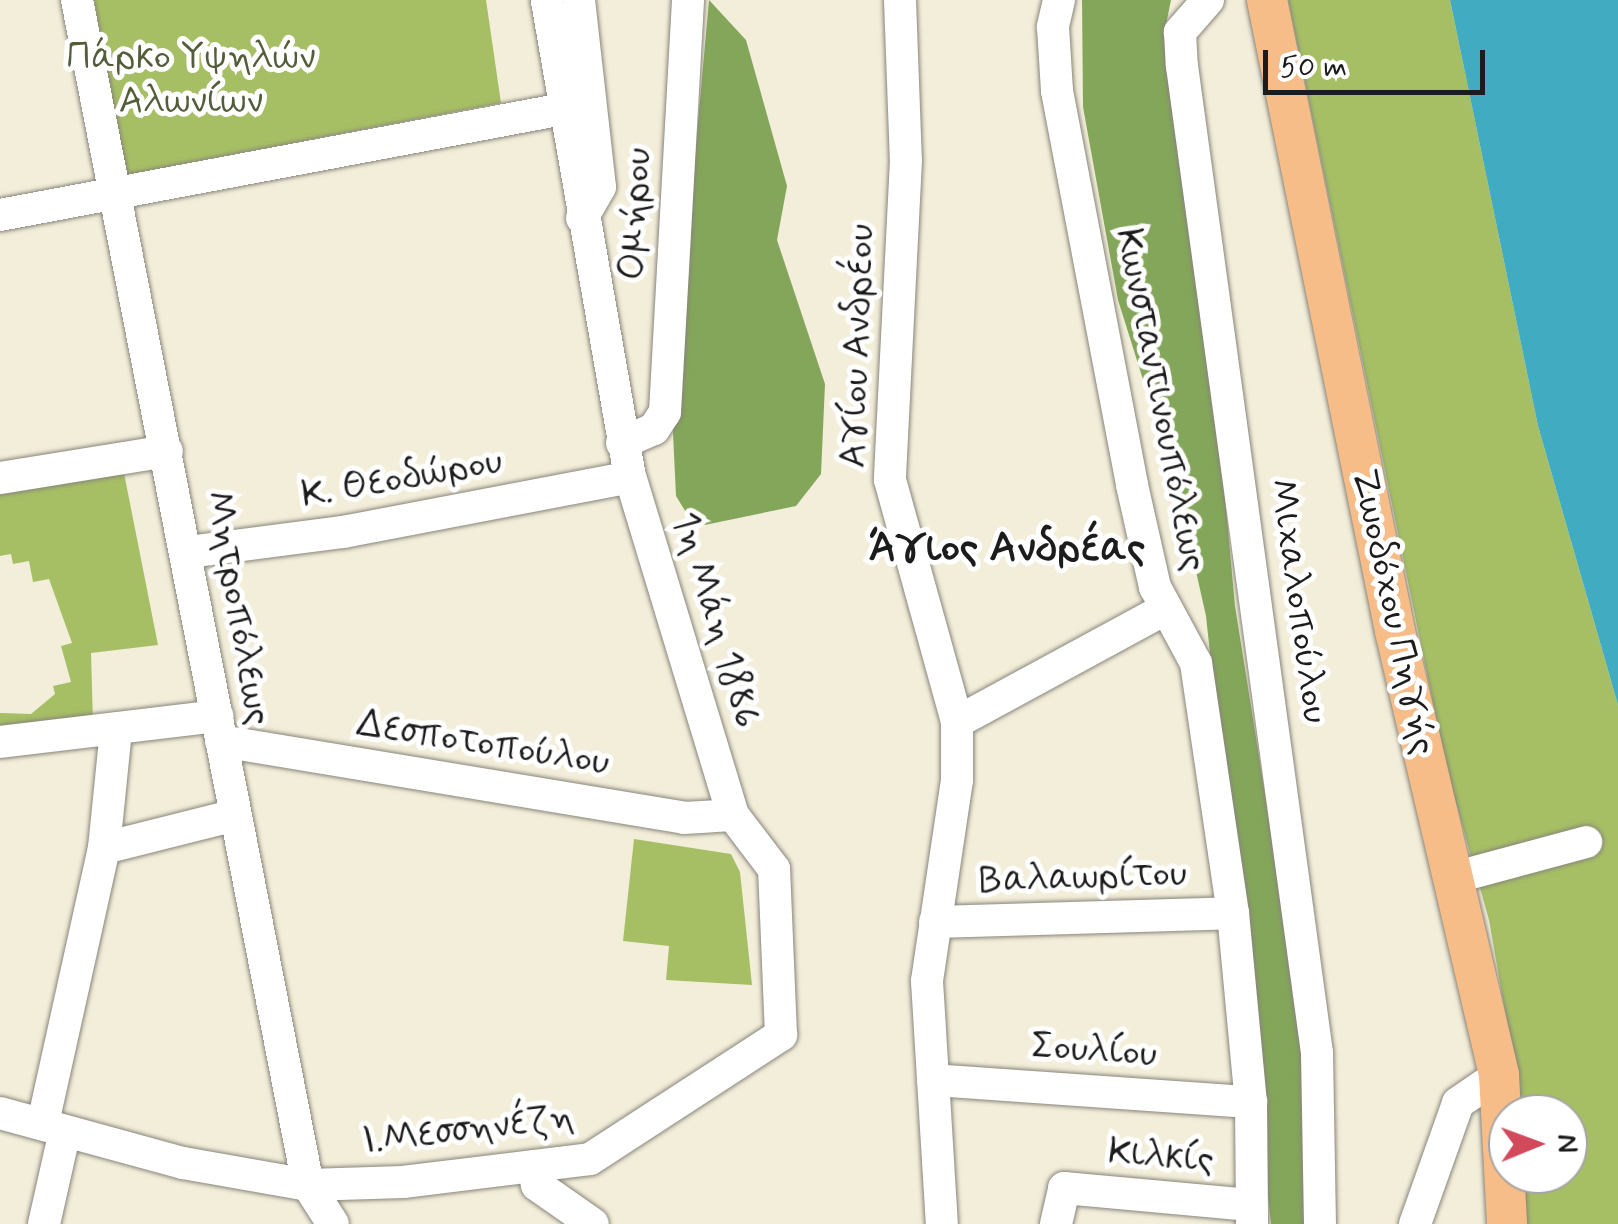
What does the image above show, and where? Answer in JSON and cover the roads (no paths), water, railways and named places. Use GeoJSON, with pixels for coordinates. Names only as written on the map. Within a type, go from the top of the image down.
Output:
{"type":"FeatureCollection","features":[{"type":"Feature","properties":{"kind":"main road","name":"Ζωοδόχου Πηγής"},"geometry":{"type":"LineString","coordinates":[[1267,0],[1394,631],[1499,1076],[1507,1224]]}},
{"type":"Feature","properties":{"kind":"street","name":"Μητροπόλεως"},"geometry":{"type":"LineString","coordinates":[[77,0],[188,552],[308,1185],[333,1224]]}},
{"type":"Feature","properties":{"kind":"street","name":"1η Μάη 1886"},"geometry":{"type":"LineString","coordinates":[[547,0],[630,477],[733,815],[774,869],[781,1035]]}},
{"type":"Feature","properties":{"kind":"street"},"geometry":{"type":"LineString","coordinates":[[579,0],[600,187],[582,218]]}},
{"type":"Feature","properties":{"kind":"street","name":"Ομήρου"},"geometry":{"type":"LineString","coordinates":[[622,443],[654,429],[664,412],[688,0]]}},
{"type":"Feature","properties":{"kind":"street","name":"Αγίου Ανδρέου"},"geometry":{"type":"LineString","coordinates":[[900,0],[906,160],[890,480],[957,722],[956,780],[926,982],[942,1224]]}},
{"type":"Feature","properties":{"kind":"street","name":"Κωνσταντινουπόλεως"},"geometry":{"type":"LineString","coordinates":[[1059,0],[1053,27],[1057,91],[1132,485],[1163,610],[1183,630],[1196,664],[1233,913],[1251,1102],[1251,1214]]}},
{"type":"Feature","properties":{"kind":"street","name":"Μιχαλοπούλου"},"geometry":{"type":"LineString","coordinates":[[1208,0],[1180,32],[1182,66],[1317,1053],[1320,1224]]}},
{"type":"Feature","properties":{"kind":"street"},"geometry":{"type":"LineString","coordinates":[[0,215],[563,109]]}},
{"type":"Feature","properties":{"kind":"street"},"geometry":{"type":"LineString","coordinates":[[0,478],[167,451]]}},
{"type":"Feature","properties":{"kind":"street","name":"Κ. Θεοδώρου"},"geometry":{"type":"LineString","coordinates":[[188,552],[343,532],[630,477]]}},
{"type":"Feature","properties":{"kind":"street"},"geometry":{"type":"LineString","coordinates":[[957,722],[1163,610]]}},
{"type":"Feature","properties":{"kind":"street"},"geometry":{"type":"LineString","coordinates":[[44,1224],[54,1127],[104,848],[116,729]]}},
{"type":"Feature","properties":{"kind":"street","name":"Δεσποτοπούλου"},"geometry":{"type":"LineString","coordinates":[[0,742],[116,729],[219,729],[684,818],[733,815]]}},
{"type":"Feature","properties":{"kind":"street"},"geometry":{"type":"LineString","coordinates":[[104,848],[235,815]]}},
{"type":"Feature","properties":{"kind":"street"},"geometry":{"type":"LineString","coordinates":[[1452,878],[1586,842]]}},
{"type":"Feature","properties":{"kind":"street","name":"Βαλαωρίτου"},"geometry":{"type":"LineString","coordinates":[[936,922],[1233,913]]}},
{"type":"Feature","properties":{"kind":"street","name":"Ι.Μεσσηνέζη"},"geometry":{"type":"LineString","coordinates":[[0,1113],[184,1163],[308,1185],[403,1182],[590,1159],[781,1035]]}},
{"type":"Feature","properties":{"kind":"street"},"geometry":{"type":"LineString","coordinates":[[1415,1224],[1458,1103],[1499,1076]]}},
{"type":"Feature","properties":{"kind":"street","name":"Σουλίου"},"geometry":{"type":"LineString","coordinates":[[933,1080],[1251,1102]]}},
{"type":"Feature","properties":{"kind":"street"},"geometry":{"type":"LineString","coordinates":[[534,1166],[537,1185],[592,1224]]}},
{"type":"Feature","properties":{"kind":"street","name":"Κιλκίς"},"geometry":{"type":"LineString","coordinates":[[1056,1224],[1064,1188],[1251,1214]]}},
{"type":"Feature","properties":{"kind":"water"},"geometry":{"type":"Polygon","coordinates":[[[1450,0],[1618,0],[1618,705],[1538,426],[1450,0]]]}},
{"type":"Feature","properties":{"kind":"district","name":"Άγιος Ανδρέας"},"geometry":{"type":"Point","coordinates":[1007,549]}},
{"type":"Feature","properties":{"kind":"park label","name":"Πάρκο Υψηλών Αλωνίων"},"geometry":{"type":"Point","coordinates":[191,80]}}]}
